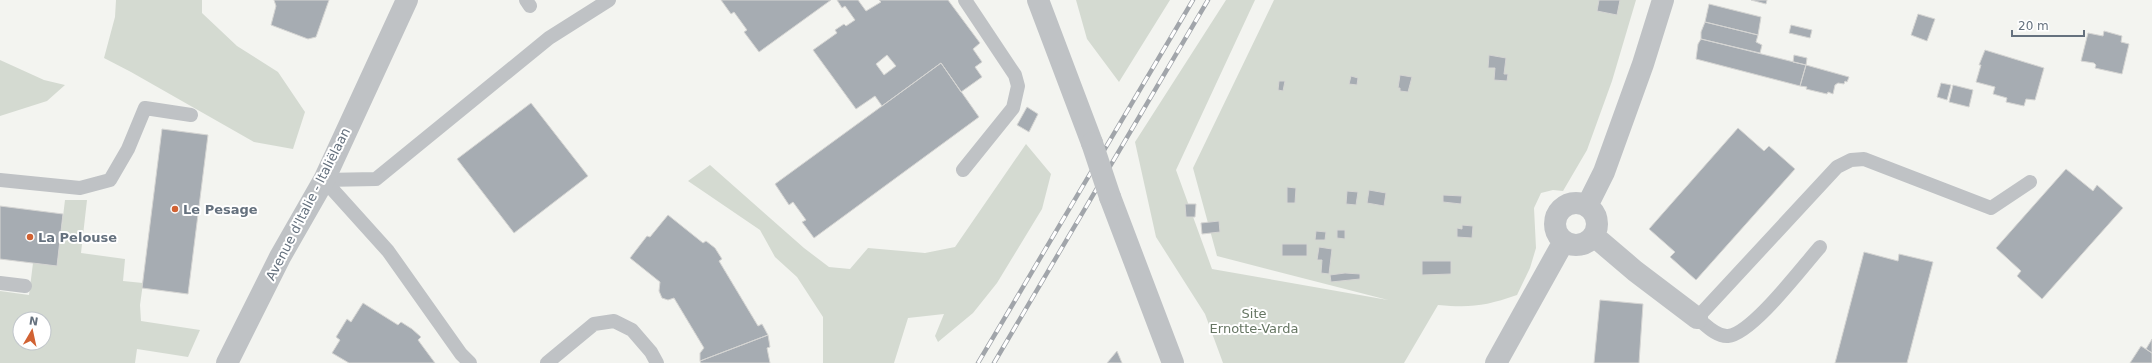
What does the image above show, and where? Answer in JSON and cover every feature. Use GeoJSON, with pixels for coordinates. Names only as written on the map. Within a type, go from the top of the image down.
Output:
{"type":"FeatureCollection","features":[{"type":"Feature","properties":{"kind":"street","name":"Avenue d'Italie - Italiëlaan"},"geometry":{"type":"LineString","coordinates":[[227,363],[280,257],[324,180],[407,0]]}},
{"type":"Feature","properties":{"kind":"street"},"geometry":{"type":"LineString","coordinates":[[1038,0],[1173,363]]}},
{"type":"Feature","properties":{"kind":"street"},"geometry":{"type":"LineString","coordinates":[[1048,0],[1048,25]]}},
{"type":"Feature","properties":{"kind":"street"},"geometry":{"type":"LineString","coordinates":[[1587,206],[1604,172],[1643,64],[1663,0]]}},
{"type":"Feature","properties":{"kind":"street"},"geometry":{"type":"LineString","coordinates":[[1572,203],[1587,206],[1594,212],[1597,220],[1597,228],[1594,236],[1588,241],[1580,244],[1572,244],[1564,241],[1558,235],[1555,228],[1556,219],[1559,212],[1565,206],[1572,203]]}},
{"type":"Feature","properties":{"kind":"street"},"geometry":{"type":"LineString","coordinates":[[1594,236],[1636,271],[1697,318]]}},
{"type":"Feature","properties":{"kind":"street"},"geometry":{"type":"LineString","coordinates":[[1496,363],[1564,241]]}},
{"type":"Feature","properties":{"kind":"lane"},"geometry":{"type":"LineString","coordinates":[[324,180],[376,179],[549,38],[608,0]]}},
{"type":"Feature","properties":{"kind":"lane"},"geometry":{"type":"LineString","coordinates":[[963,170],[1013,108],[1018,86],[1015,75],[965,0]]}},
{"type":"Feature","properties":{"kind":"lane"},"geometry":{"type":"LineString","coordinates":[[0,180],[80,188],[110,180],[128,149],[145,108],[191,115]]}},
{"type":"Feature","properties":{"kind":"lane"},"geometry":{"type":"LineString","coordinates":[[1820,247],[1759,316],[1742,331],[1733,335],[1724,336],[1711,329],[1697,318],[1837,167],[1851,160],[1864,159],[1991,208],[2030,182]]}},
{"type":"Feature","properties":{"kind":"lane"},"geometry":{"type":"LineString","coordinates":[[324,180],[388,251],[461,354],[470,363]]}},
{"type":"Feature","properties":{"kind":"lane"},"geometry":{"type":"LineString","coordinates":[[0,283],[25,286]]}},
{"type":"Feature","properties":{"kind":"lane"},"geometry":{"type":"LineString","coordinates":[[547,363],[594,324],[614,321],[632,330],[651,352],[657,363]]}},
{"type":"Feature","properties":{"kind":"green space"},"geometry":{"type":"Polygon","coordinates":[[[116,0],[202,0],[202,13],[237,46],[278,72],[305,112],[293,149],[254,142],[104,58],[115,17],[116,0]]]}},
{"type":"Feature","properties":{"kind":"green space"},"geometry":{"type":"Polygon","coordinates":[[[1076,0],[1170,0],[1119,82],[1087,39],[1076,0]]]}},
{"type":"Feature","properties":{"kind":"green space","name":"Site Ernotte-Varda"},"geometry":{"type":"Polygon","coordinates":[[[1226,0],[1255,0],[1176,170],[1212,269],[1388,300],[1217,256],[1193,168],[1274,0],[1636,0],[1612,81],[1587,150],[1563,191],[1553,190],[1541,193],[1534,208],[1536,248],[1530,268],[1517,295],[1487,304],[1469,306],[1438,305],[1404,363],[1223,363],[1205,314],[1156,237],[1135,142],[1226,0]]]}},
{"type":"Feature","properties":{"kind":"green space"},"geometry":{"type":"Polygon","coordinates":[[[0,60],[44,80],[65,85],[47,101],[0,116],[0,60]]]}},
{"type":"Feature","properties":{"kind":"green space"},"geometry":{"type":"Polygon","coordinates":[[[1026,144],[1051,174],[1042,209],[997,283],[973,313],[938,342],[935,336],[944,314],[908,318],[894,363],[823,363],[823,317],[797,277],[775,257],[760,230],[688,181],[710,165],[804,248],[829,267],[850,269],[868,248],[925,253],[955,247],[1026,144]]]}},
{"type":"Feature","properties":{"kind":"green space"},"geometry":{"type":"Polygon","coordinates":[[[65,200],[87,200],[81,253],[125,259],[123,281],[143,283],[140,305],[141,321],[200,330],[188,357],[137,349],[135,363],[0,363],[0,291],[29,295],[33,263],[57,266],[65,200]]]}},
{"type":"Feature","properties":{"kind":"building"},"geometry":{"type":"Polygon","coordinates":[[[274,0],[329,0],[316,37],[308,39],[271,25],[276,6],[274,0]]]}},
{"type":"Feature","properties":{"kind":"building"},"geometry":{"type":"Polygon","coordinates":[[[721,0],[831,0],[759,52],[744,32],[747,30],[734,12],[731,14],[721,0]]]}},
{"type":"Feature","properties":{"kind":"building"},"geometry":{"type":"Polygon","coordinates":[[[837,0],[858,0],[866,11],[881,2],[879,0],[948,0],[980,43],[973,49],[982,62],[975,67],[982,77],[961,92],[941,63],[882,106],[875,96],[856,109],[813,50],[837,33],[835,30],[844,24],[846,26],[855,20],[845,6],[842,8],[837,0]],[[887,55],[876,64],[884,75],[896,66],[887,55]]]}},
{"type":"Feature","properties":{"kind":"building"},"geometry":{"type":"Polygon","coordinates":[[[1599,0],[1620,0],[1617,15],[1597,11],[1599,0]]]}},
{"type":"Feature","properties":{"kind":"building"},"geometry":{"type":"Polygon","coordinates":[[[1751,0],[1767,0],[1766,4],[1751,0]]]}},
{"type":"Feature","properties":{"kind":"building"},"geometry":{"type":"Polygon","coordinates":[[[1709,4],[1761,17],[1758,35],[1705,22],[1709,4]]]}},
{"type":"Feature","properties":{"kind":"building"},"geometry":{"type":"Polygon","coordinates":[[[1918,14],[1935,19],[1927,41],[1911,35],[1918,14]]]}},
{"type":"Feature","properties":{"kind":"building"},"geometry":{"type":"Polygon","coordinates":[[[1705,22],[1758,35],[1756,42],[1762,45],[1760,53],[1701,39],[1701,32],[1705,22]]]}},
{"type":"Feature","properties":{"kind":"building"},"geometry":{"type":"Polygon","coordinates":[[[1791,25],[1812,30],[1810,38],[1789,33],[1791,25]]]}},
{"type":"Feature","properties":{"kind":"building"},"geometry":{"type":"Polygon","coordinates":[[[2104,31],[2122,36],[2121,42],[2129,44],[2122,74],[2095,68],[2096,65],[2094,63],[2081,61],[2088,33],[2103,36],[2104,31]]]}},
{"type":"Feature","properties":{"kind":"building"},"geometry":{"type":"Polygon","coordinates":[[[1701,39],[1806,65],[1800,86],[1696,59],[1698,44],[1701,39]]]}},
{"type":"Feature","properties":{"kind":"building"},"geometry":{"type":"Polygon","coordinates":[[[1985,50],[2044,68],[2035,100],[2026,99],[2024,106],[2006,102],[2007,98],[1993,94],[1995,87],[1976,82],[1981,65],[1979,65],[1985,50]]]}},
{"type":"Feature","properties":{"kind":"building"},"geometry":{"type":"Polygon","coordinates":[[[1489,55],[1506,58],[1504,74],[1508,74],[1507,81],[1494,80],[1495,68],[1488,68],[1489,55]]]}},
{"type":"Feature","properties":{"kind":"building"},"geometry":{"type":"Polygon","coordinates":[[[1794,55],[1807,58],[1806,65],[1793,62],[1794,55]]]}},
{"type":"Feature","properties":{"kind":"building"},"geometry":{"type":"Polygon","coordinates":[[[941,63],[979,117],[814,238],[802,222],[806,220],[793,202],[789,205],[775,184],[941,63]]]}},
{"type":"Feature","properties":{"kind":"building"},"geometry":{"type":"Polygon","coordinates":[[[1806,65],[1849,77],[1847,82],[1845,81],[1844,84],[1838,83],[1835,85],[1833,94],[1806,89],[1807,87],[1800,86],[1806,65]]]}},
{"type":"Feature","properties":{"kind":"building"},"geometry":{"type":"Polygon","coordinates":[[[1400,75],[1412,77],[1408,92],[1400,91],[1400,88],[1398,88],[1400,75]]]}},
{"type":"Feature","properties":{"kind":"building"},"geometry":{"type":"Polygon","coordinates":[[[1351,76],[1358,78],[1357,85],[1349,84],[1351,76]]]}},
{"type":"Feature","properties":{"kind":"building"},"geometry":{"type":"Polygon","coordinates":[[[1279,81],[1285,81],[1283,91],[1278,90],[1279,81]]]}},
{"type":"Feature","properties":{"kind":"building"},"geometry":{"type":"Polygon","coordinates":[[[1941,83],[1951,85],[1947,100],[1937,97],[1941,83]]]}},
{"type":"Feature","properties":{"kind":"building"},"geometry":{"type":"Polygon","coordinates":[[[1953,85],[1973,90],[1969,107],[1949,102],[1953,85]]]}},
{"type":"Feature","properties":{"kind":"building"},"geometry":{"type":"Polygon","coordinates":[[[531,103],[588,176],[514,233],[457,159],[531,103]]]}},
{"type":"Feature","properties":{"kind":"building"},"geometry":{"type":"Polygon","coordinates":[[[1027,107],[1038,114],[1029,132],[1017,125],[1027,107]]]}},
{"type":"Feature","properties":{"kind":"building"},"geometry":{"type":"Polygon","coordinates":[[[1738,128],[1764,151],[1769,146],[1795,169],[1696,280],[1670,257],[1675,252],[1649,229],[1738,128]]]}},
{"type":"Feature","properties":{"kind":"building","name":"Le Pesage"},"geometry":{"type":"Polygon","coordinates":[[[162,129],[208,135],[188,294],[142,288],[162,129]]]}},
{"type":"Feature","properties":{"kind":"building"},"geometry":{"type":"Polygon","coordinates":[[[2066,169],[2093,191],[2097,185],[2123,208],[2042,299],[2017,276],[2021,271],[1996,248],[2066,169]]]}},
{"type":"Feature","properties":{"kind":"building"},"geometry":{"type":"Polygon","coordinates":[[[1287,187],[1296,188],[1295,203],[1287,203],[1287,187]]]}},
{"type":"Feature","properties":{"kind":"building"},"geometry":{"type":"Polygon","coordinates":[[[1369,190],[1386,193],[1384,206],[1367,203],[1369,190]]]}},
{"type":"Feature","properties":{"kind":"building"},"geometry":{"type":"Polygon","coordinates":[[[1347,191],[1358,192],[1356,205],[1346,204],[1347,191]]]}},
{"type":"Feature","properties":{"kind":"building"},"geometry":{"type":"Polygon","coordinates":[[[1443,195],[1462,196],[1461,204],[1443,202],[1443,195]]]}},
{"type":"Feature","properties":{"kind":"building"},"geometry":{"type":"Polygon","coordinates":[[[1185,204],[1196,204],[1195,217],[1186,217],[1185,204]]]}},
{"type":"Feature","properties":{"kind":"building","name":"La Pelouse"},"geometry":{"type":"Polygon","coordinates":[[[0,206],[63,214],[57,266],[0,259],[0,206]]]}},
{"type":"Feature","properties":{"kind":"building"},"geometry":{"type":"Polygon","coordinates":[[[668,215],[703,243],[706,241],[715,248],[722,259],[719,261],[758,326],[762,324],[768,335],[700,361],[700,353],[704,348],[674,298],[668,300],[662,298],[659,291],[660,282],[630,258],[647,236],[650,237],[668,215]]]}},
{"type":"Feature","properties":{"kind":"building"},"geometry":{"type":"Polygon","coordinates":[[[1219,221],[1220,232],[1202,234],[1201,223],[1219,221]]]}},
{"type":"Feature","properties":{"kind":"building"},"geometry":{"type":"Polygon","coordinates":[[[1462,225],[1473,226],[1472,238],[1457,237],[1457,228],[1462,229],[1462,225]]]}},
{"type":"Feature","properties":{"kind":"building"},"geometry":{"type":"Polygon","coordinates":[[[1337,230],[1345,230],[1345,239],[1337,238],[1337,230]]]}},
{"type":"Feature","properties":{"kind":"building"},"geometry":{"type":"Polygon","coordinates":[[[1316,231],[1326,232],[1325,240],[1315,240],[1316,231]]]}},
{"type":"Feature","properties":{"kind":"building"},"geometry":{"type":"Polygon","coordinates":[[[1282,244],[1307,244],[1307,256],[1282,256],[1282,244]]]}},
{"type":"Feature","properties":{"kind":"building"},"geometry":{"type":"Polygon","coordinates":[[[1319,247],[1332,249],[1329,274],[1321,273],[1322,260],[1317,260],[1319,247]]]}},
{"type":"Feature","properties":{"kind":"building"},"geometry":{"type":"Polygon","coordinates":[[[1864,252],[1898,261],[1899,254],[1933,262],[1907,363],[1835,363],[1864,252]]]}},
{"type":"Feature","properties":{"kind":"building"},"geometry":{"type":"Polygon","coordinates":[[[1422,261],[1451,261],[1451,274],[1422,275],[1422,261]]]}},
{"type":"Feature","properties":{"kind":"building"},"geometry":{"type":"Polygon","coordinates":[[[1345,273],[1360,274],[1360,279],[1331,282],[1330,275],[1345,273]]]}},
{"type":"Feature","properties":{"kind":"building"},"geometry":{"type":"Polygon","coordinates":[[[1600,300],[1643,304],[1639,363],[1594,363],[1600,300]]]}},
{"type":"Feature","properties":{"kind":"building"},"geometry":{"type":"Polygon","coordinates":[[[363,303],[398,325],[401,322],[412,329],[421,337],[418,340],[435,363],[349,363],[332,353],[340,340],[336,337],[347,319],[351,322],[363,303]]]}},
{"type":"Feature","properties":{"kind":"building"},"geometry":{"type":"Polygon","coordinates":[[[768,335],[770,347],[767,348],[770,363],[701,363],[700,361],[768,335]]]}},
{"type":"Feature","properties":{"kind":"building"},"geometry":{"type":"Polygon","coordinates":[[[2152,339],[2152,353],[2146,349],[2152,339]]]}},
{"type":"Feature","properties":{"kind":"building"},"geometry":{"type":"Polygon","coordinates":[[[2141,346],[2152,353],[2152,363],[2130,363],[2141,346]]]}},
{"type":"Feature","properties":{"kind":"building"},"geometry":{"type":"Polygon","coordinates":[[[1117,351],[1122,363],[1107,363],[1117,351]]]}},
{"type":"Feature","properties":{"kind":"railway"},"geometry":{"type":"LineString","coordinates":[[978,363],[1193,0]]}},
{"type":"Feature","properties":{"kind":"railway"},"geometry":{"type":"LineString","coordinates":[[994,363],[1208,0]]}},
{"type":"Feature","properties":{"kind":"place","name":"Le Pesage"},"geometry":{"type":"Point","coordinates":[175,209]}},
{"type":"Feature","properties":{"kind":"place","name":"La Pelouse"},"geometry":{"type":"Point","coordinates":[30,237]}}]}
